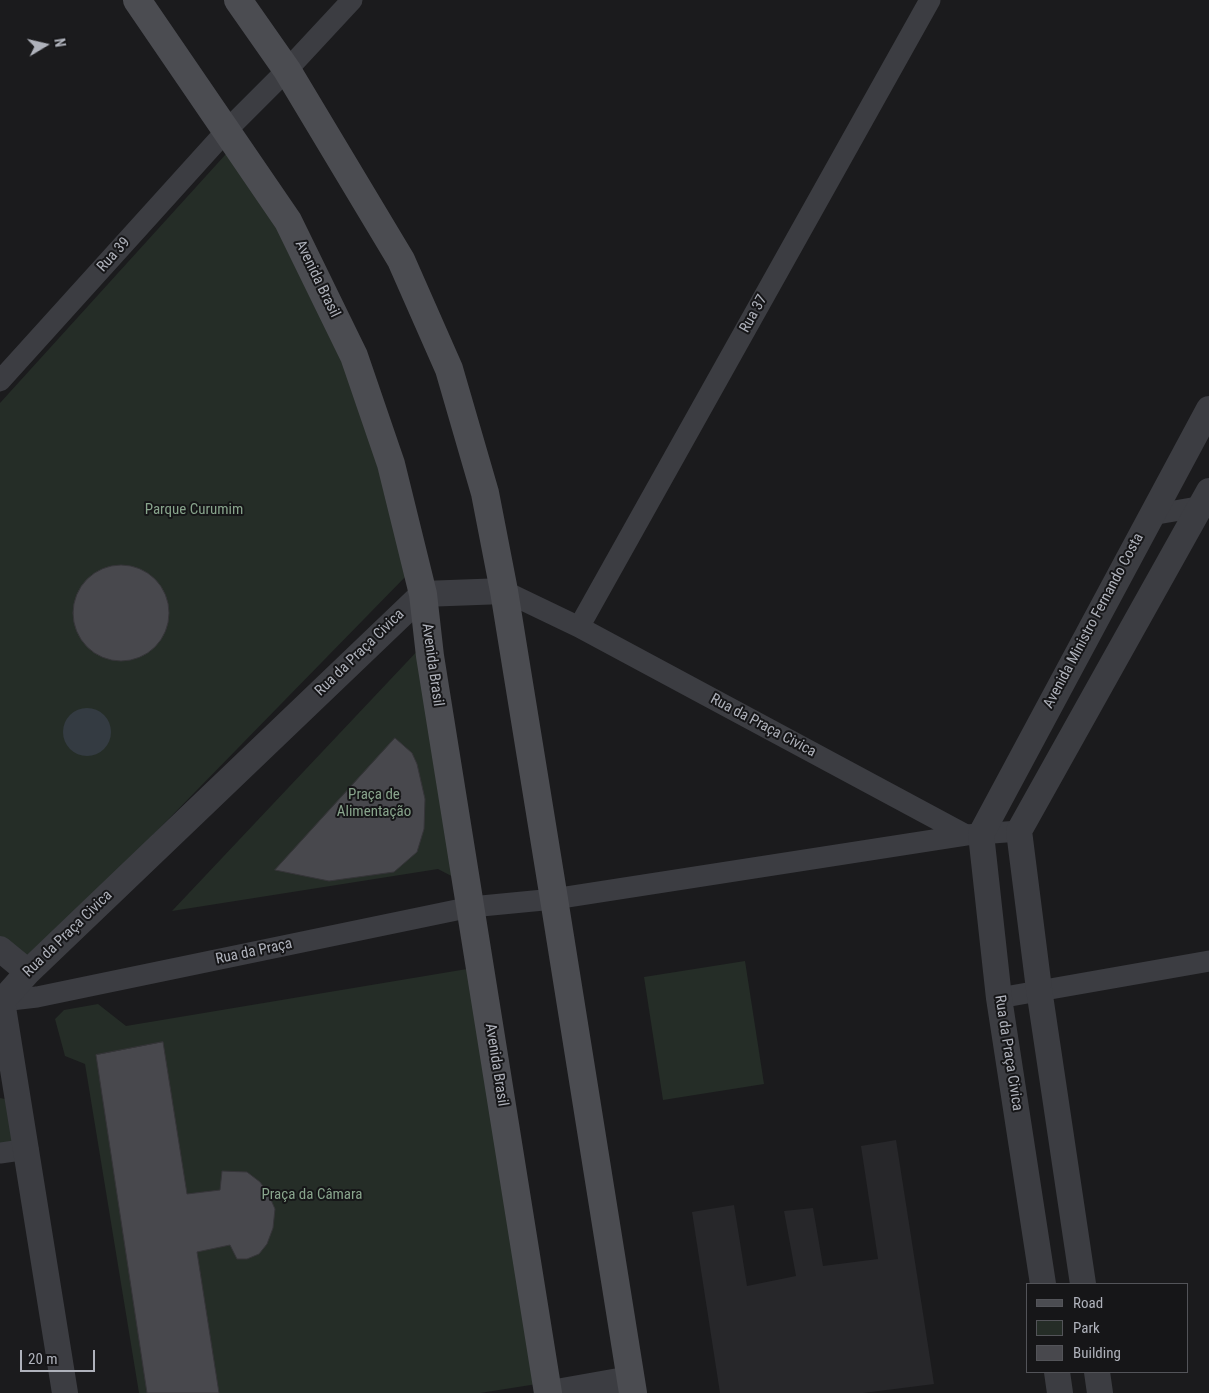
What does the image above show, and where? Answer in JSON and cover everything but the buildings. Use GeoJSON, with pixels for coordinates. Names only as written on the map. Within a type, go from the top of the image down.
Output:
{"type":"FeatureCollection","features":[{"type":"Feature","properties":{"kind":"main road","name":"Avenida Brasil"},"geometry":{"type":"LineString","coordinates":[[138,0],[288,221],[354,356],[392,464],[423,594],[430,656],[550,1393]]}},
{"type":"Feature","properties":{"kind":"main road"},"geometry":{"type":"LineString","coordinates":[[238,0],[287,70],[400,260],[448,369],[486,493],[504,591],[632,1386]]}},
{"type":"Feature","properties":{"kind":"street"},"geometry":{"type":"LineString","coordinates":[[287,70],[352,0]]}},
{"type":"Feature","properties":{"kind":"street","name":"Rua 37"},"geometry":{"type":"LineString","coordinates":[[579,627],[930,0]]}},
{"type":"Feature","properties":{"kind":"street","name":"Rua 39"},"geometry":{"type":"LineString","coordinates":[[0,380],[227,130],[287,70]]}},
{"type":"Feature","properties":{"kind":"street","name":"Avenida Ministro Fernando Costa"},"geometry":{"type":"LineString","coordinates":[[974,835],[1209,409]]}},
{"type":"Feature","properties":{"kind":"street"},"geometry":{"type":"LineString","coordinates":[[1151,515],[1206,501]]}},
{"type":"Feature","properties":{"kind":"street"},"geometry":{"type":"LineString","coordinates":[[1083,1283],[1039,989],[1018,831],[1206,501]]}},
{"type":"Feature","properties":{"kind":"street"},"geometry":{"type":"LineString","coordinates":[[423,594],[504,591]]}},
{"type":"Feature","properties":{"kind":"street","name":"Rua da Praça Civica"},"geometry":{"type":"LineString","coordinates":[[504,591],[579,627],[974,835],[1044,1283]]}},
{"type":"Feature","properties":{"kind":"street","name":"Rua da Praça Civica"},"geometry":{"type":"LineString","coordinates":[[1,1000],[423,594]]}},
{"type":"Feature","properties":{"kind":"street"},"geometry":{"type":"LineString","coordinates":[[554,899],[974,835],[1018,831]]}},
{"type":"Feature","properties":{"kind":"street","name":"Rua da Praça"},"geometry":{"type":"LineString","coordinates":[[1,1000],[37,997],[471,907],[554,899]]}},
{"type":"Feature","properties":{"kind":"street"},"geometry":{"type":"LineString","coordinates":[[0,949],[28,972],[37,997]]}},
{"type":"Feature","properties":{"kind":"street"},"geometry":{"type":"LineString","coordinates":[[999,998],[1039,989],[1209,961]]}},
{"type":"Feature","properties":{"kind":"street"},"geometry":{"type":"LineString","coordinates":[[1,1000],[28,1149],[65,1393]]}},
{"type":"Feature","properties":{"kind":"street"},"geometry":{"type":"LineString","coordinates":[[0,1153],[28,1149]]}},
{"type":"Feature","properties":{"kind":"street"},"geometry":{"type":"LineString","coordinates":[[1033,1213],[1072,1206]]}},
{"type":"Feature","properties":{"kind":"street"},"geometry":{"type":"LineString","coordinates":[[1057,1373],[1060,1393]]}},
{"type":"Feature","properties":{"kind":"street"},"geometry":{"type":"LineString","coordinates":[[1096,1373],[1100,1393]]}},
{"type":"Feature","properties":{"kind":"street"},"geometry":{"type":"LineString","coordinates":[[550,1393],[632,1386]]}},
{"type":"Feature","properties":{"kind":"shaded area"},"geometry":{"type":"Polygon","coordinates":[[[82,708],[92,708],[101,712],[107,718],[110,723],[110,741],[101,752],[92,756],[82,756],[73,752],[67,746],[63,737],[63,727],[67,718],[73,712],[82,708]]]}},
{"type":"Feature","properties":{"kind":"shaded area"},"geometry":{"type":"Polygon","coordinates":[[[896,1140],[934,1384],[863,1393],[720,1393],[692,1212],[734,1205],[747,1286],[796,1276],[784,1211],[813,1208],[823,1266],[878,1259],[861,1146],[896,1140]]]}},
{"type":"Feature","properties":{"kind":"green space","name":"Parque Curumim"},"geometry":{"type":"Polygon","coordinates":[[[226,154],[282,229],[347,358],[408,574],[27,964],[0,939],[0,403],[226,154]]]}},
{"type":"Feature","properties":{"kind":"green space","name":"Praça de Alimentação"},"geometry":{"type":"Polygon","coordinates":[[[422,646],[459,880],[438,869],[172,911],[422,646]]]}},
{"type":"Feature","properties":{"kind":"green space"},"geometry":{"type":"Polygon","coordinates":[[[745,961],[764,1084],[663,1100],[644,977],[745,961]]]}},
{"type":"Feature","properties":{"kind":"green space","name":"Praça da Câmara"},"geometry":{"type":"Polygon","coordinates":[[[467,969],[537,1384],[480,1393],[139,1393],[85,1064],[65,1056],[55,1019],[64,1010],[98,1004],[126,1026],[467,969]]]}},
{"type":"Feature","properties":{"kind":"green space"},"geometry":{"type":"Polygon","coordinates":[[[0,1098],[15,1101],[23,1146],[0,1150],[0,1098]]]}}]}
